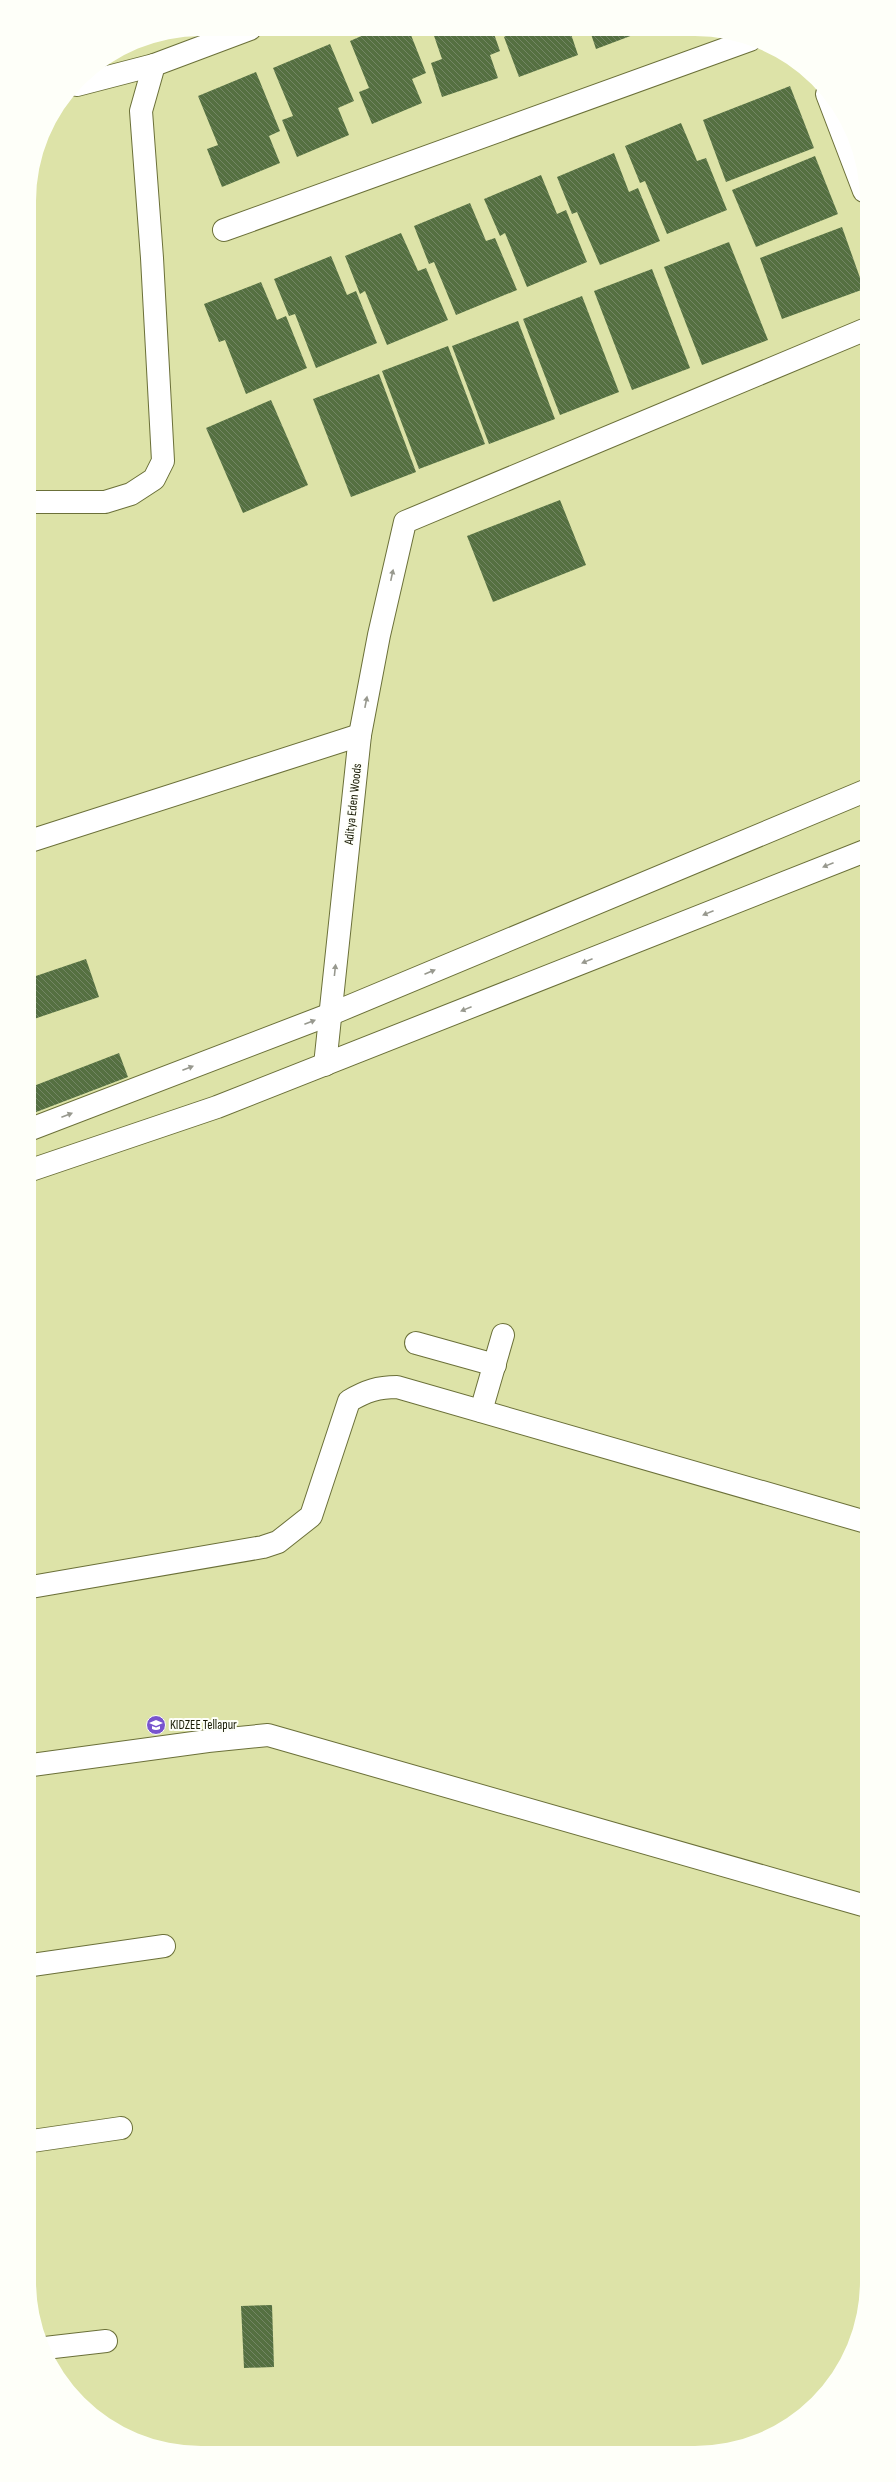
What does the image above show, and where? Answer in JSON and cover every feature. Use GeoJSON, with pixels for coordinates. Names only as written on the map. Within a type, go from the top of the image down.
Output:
{"type":"FeatureCollection","features":[{"type":"Feature","properties":{"kind":"street"},"geometry":{"type":"LineString","coordinates":[[85,83],[154,65],[187,42],[216,36]]}},
{"type":"Feature","properties":{"kind":"street"},"geometry":{"type":"LineString","coordinates":[[224,230],[742,43]]}},
{"type":"Feature","properties":{"kind":"street"},"geometry":{"type":"LineString","coordinates":[[36,502],[105,502],[131,494],[154,479],[163,461],[152,258],[141,111],[154,65]]}},
{"type":"Feature","properties":{"kind":"street"},"geometry":{"type":"LineString","coordinates":[[834,111],[859,178]]}},
{"type":"Feature","properties":{"kind":"street","name":"Aditya Eden Woods"},"geometry":{"type":"LineString","coordinates":[[326,1065],[360,735],[398,545],[405,522],[860,332]]}},
{"type":"Feature","properties":{"kind":"street"},"geometry":{"type":"LineString","coordinates":[[36,839],[360,735]]}},
{"type":"Feature","properties":{"kind":"street"},"geometry":{"type":"LineString","coordinates":[[36,1127],[331,1014],[860,793]]}},
{"type":"Feature","properties":{"kind":"street"},"geometry":{"type":"LineString","coordinates":[[36,1168],[217,1107],[860,853]]}},
{"type":"Feature","properties":{"kind":"street"},"geometry":{"type":"LineString","coordinates":[[481,1411],[503,1335]]}},
{"type":"Feature","properties":{"kind":"street"},"geometry":{"type":"LineString","coordinates":[[416,1343],[495,1366]]}},
{"type":"Feature","properties":{"kind":"street"},"geometry":{"type":"LineString","coordinates":[[36,1586],[263,1547],[278,1542],[311,1516],[349,1401],[366,1391],[383,1387],[397,1387],[860,1520]]}},
{"type":"Feature","properties":{"kind":"street"},"geometry":{"type":"LineString","coordinates":[[36,1765],[208,1741],[268,1735],[860,1904]]}},
{"type":"Feature","properties":{"kind":"street"},"geometry":{"type":"LineString","coordinates":[[36,1964],[164,1946]]}},
{"type":"Feature","properties":{"kind":"street"},"geometry":{"type":"LineString","coordinates":[[36,2140],[121,2128]]}},
{"type":"Feature","properties":{"kind":"street"},"geometry":{"type":"LineString","coordinates":[[50,2347],[106,2341]]}},
{"type":"Feature","properties":{"kind":"building"},"geometry":{"type":"Polygon","coordinates":[[[361,36],[411,36],[426,73],[412,79],[422,103],[372,124],[359,92],[369,88],[350,41],[361,36]]]}},
{"type":"Feature","properties":{"kind":"building"},"geometry":{"type":"Polygon","coordinates":[[[434,36],[495,36],[500,51],[490,55],[498,78],[442,97],[431,63],[442,59],[434,36]]]}},
{"type":"Feature","properties":{"kind":"building"},"geometry":{"type":"Polygon","coordinates":[[[572,36],[578,55],[519,77],[504,37],[572,36]]]}},
{"type":"Feature","properties":{"kind":"building"},"geometry":{"type":"Polygon","coordinates":[[[592,36],[630,36],[596,49],[592,36]]]}},
{"type":"Feature","properties":{"kind":"building"},"geometry":{"type":"Polygon","coordinates":[[[330,44],[354,101],[338,108],[349,135],[297,157],[282,120],[293,116],[273,68],[330,44]]]}},
{"type":"Feature","properties":{"kind":"building"},"geometry":{"type":"Polygon","coordinates":[[[256,72],[280,131],[269,136],[280,163],[222,187],[207,149],[218,145],[198,96],[256,72]]]}},
{"type":"Feature","properties":{"kind":"building"},"geometry":{"type":"Polygon","coordinates":[[[790,86],[814,148],[726,182],[703,120],[790,86]]]}},
{"type":"Feature","properties":{"kind":"building"},"geometry":{"type":"Polygon","coordinates":[[[681,123],[697,161],[706,158],[727,210],[667,234],[645,181],[640,183],[625,146],[681,123]]]}},
{"type":"Feature","properties":{"kind":"building"},"geometry":{"type":"Polygon","coordinates":[[[614,153],[629,192],[638,188],[660,241],[600,265],[577,212],[572,214],[557,177],[614,153]]]}},
{"type":"Feature","properties":{"kind":"building"},"geometry":{"type":"Polygon","coordinates":[[[815,156],[838,214],[756,247],[732,190],[815,156]]]}},
{"type":"Feature","properties":{"kind":"building"},"geometry":{"type":"Polygon","coordinates":[[[541,175],[557,214],[566,210],[587,262],[527,287],[505,233],[500,236],[484,199],[541,175]]]}},
{"type":"Feature","properties":{"kind":"building"},"geometry":{"type":"Polygon","coordinates":[[[470,203],[486,241],[495,238],[517,290],[456,315],[434,262],[429,264],[414,226],[470,203]]]}},
{"type":"Feature","properties":{"kind":"building"},"geometry":{"type":"Polygon","coordinates":[[[842,227],[860,278],[860,290],[782,319],[760,258],[842,227]]]}},
{"type":"Feature","properties":{"kind":"building"},"geometry":{"type":"Polygon","coordinates":[[[401,233],[418,271],[426,268],[448,320],[387,345],[365,291],[360,294],[345,256],[401,233]]]}},
{"type":"Feature","properties":{"kind":"building"},"geometry":{"type":"Polygon","coordinates":[[[729,242],[768,340],[702,365],[664,267],[729,242]]]}},
{"type":"Feature","properties":{"kind":"building"},"geometry":{"type":"Polygon","coordinates":[[[331,256],[347,295],[356,291],[377,343],[316,368],[295,314],[289,316],[274,279],[331,256]]]}},
{"type":"Feature","properties":{"kind":"building"},"geometry":{"type":"Polygon","coordinates":[[[652,269],[690,368],[632,390],[594,291],[652,269]]]}},
{"type":"Feature","properties":{"kind":"building"},"geometry":{"type":"Polygon","coordinates":[[[261,282],[277,320],[286,316],[307,368],[246,394],[225,340],[219,342],[204,304],[261,282]]]}},
{"type":"Feature","properties":{"kind":"building"},"geometry":{"type":"Polygon","coordinates":[[[582,296],[619,392],[560,415],[523,319],[582,296]]]}},
{"type":"Feature","properties":{"kind":"building"},"geometry":{"type":"Polygon","coordinates":[[[518,321],[555,419],[489,444],[452,346],[518,321]]]}},
{"type":"Feature","properties":{"kind":"building"},"geometry":{"type":"Polygon","coordinates":[[[448,346],[485,444],[419,469],[382,371],[448,346]]]}},
{"type":"Feature","properties":{"kind":"building"},"geometry":{"type":"Polygon","coordinates":[[[379,374],[416,472],[351,497],[313,399],[379,374]]]}},
{"type":"Feature","properties":{"kind":"building"},"geometry":{"type":"Polygon","coordinates":[[[271,400],[308,485],[243,513],[206,428],[271,400]]]}},
{"type":"Feature","properties":{"kind":"building"},"geometry":{"type":"Polygon","coordinates":[[[560,500],[586,565],[493,602],[467,536],[560,500]]]}},
{"type":"Feature","properties":{"kind":"building"},"geometry":{"type":"Polygon","coordinates":[[[86,959],[99,997],[36,1018],[36,976],[86,959]]]}},
{"type":"Feature","properties":{"kind":"building"},"geometry":{"type":"Polygon","coordinates":[[[119,1053],[128,1077],[36,1112],[36,1085],[119,1053]]]}},
{"type":"Feature","properties":{"kind":"building"},"geometry":{"type":"Polygon","coordinates":[[[272,2305],[274,2367],[244,2368],[241,2306],[272,2305]]]}},
{"type":"Feature","properties":{"kind":"place","name":"KIDZEE Tellapur"},"geometry":{"type":"Point","coordinates":[156,1725]}}]}
